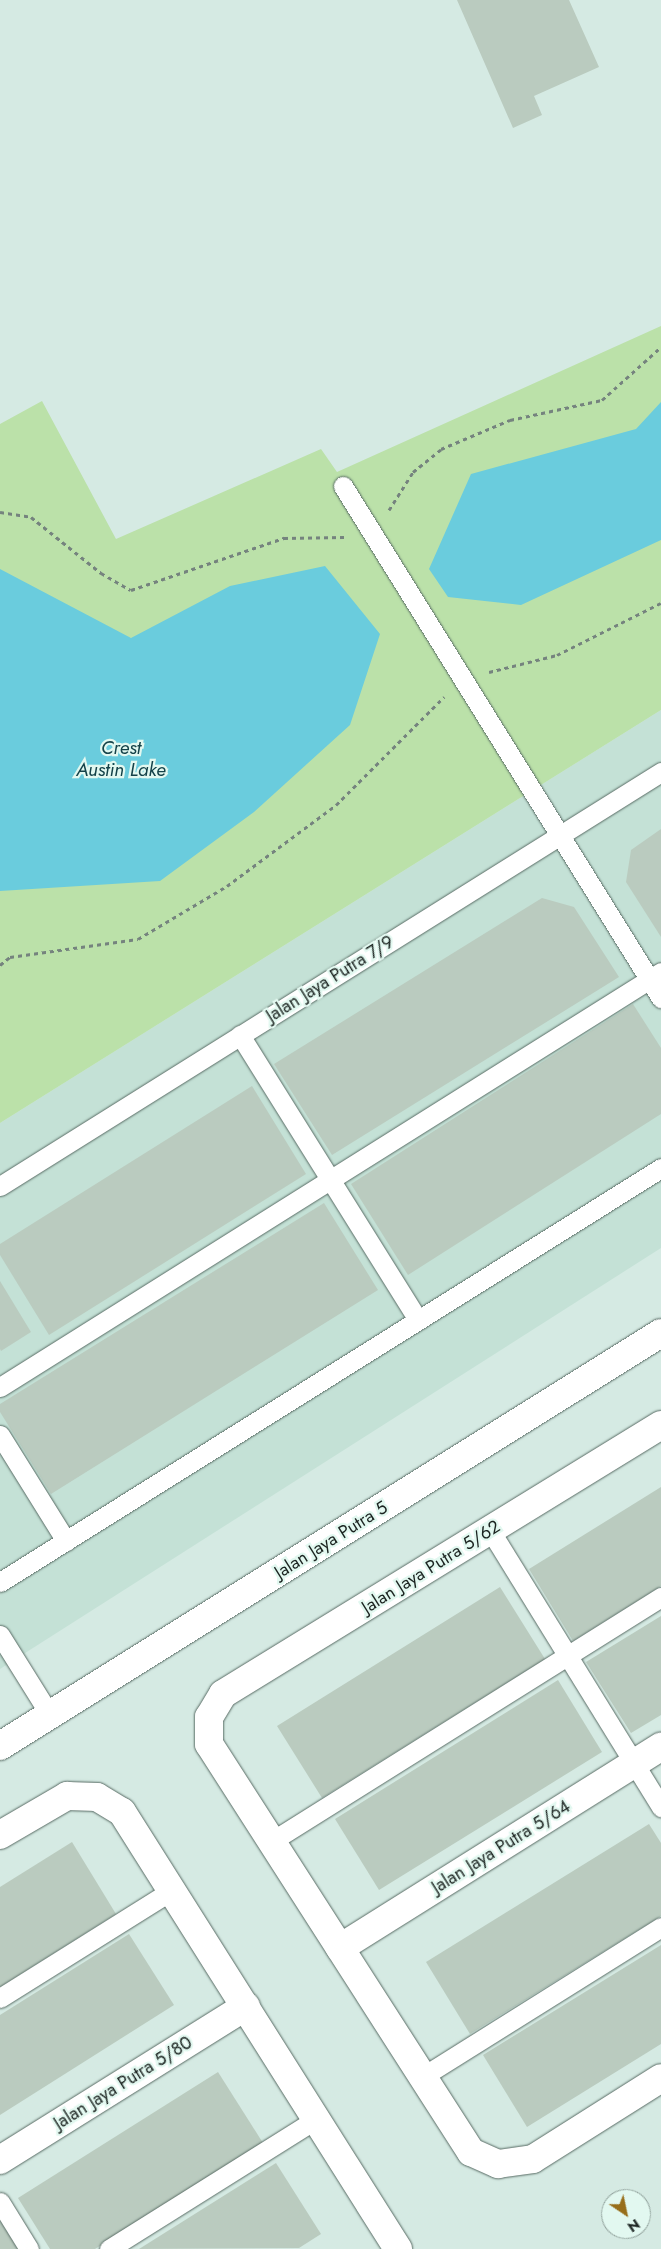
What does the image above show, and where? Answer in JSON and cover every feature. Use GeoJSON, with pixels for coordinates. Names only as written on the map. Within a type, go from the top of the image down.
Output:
{"type":"FeatureCollection","features":[{"type":"Feature","properties":{"kind":"street","name":"Jalan Jaya Putra 5"},"geometry":{"type":"LineString","coordinates":[[0,1746],[661,1333]]}},
{"type":"Feature","properties":{"kind":"street","name":"Jalan Jaya Putra 5/62"},"geometry":{"type":"LineString","coordinates":[[272,1841],[210,1744],[209,1717],[223,1694],[661,1425]]}},
{"type":"Feature","properties":{"kind":"street","name":"Jalan Jaya Putra 5/64"},"geometry":{"type":"LineString","coordinates":[[340,1948],[661,1747]]}},
{"type":"Feature","properties":{"kind":"street"},"geometry":{"type":"LineString","coordinates":[[0,1835],[67,1796],[97,1798],[122,1812],[316,2119],[391,2247]]}},
{"type":"Feature","properties":{"kind":"street"},"geometry":{"type":"LineString","coordinates":[[272,1841],[471,2152],[498,2164],[533,2159],[661,2078]]}},
{"type":"Feature","properties":{"kind":"street","name":"Jalan Jaya Putra 5/80"},"geometry":{"type":"LineString","coordinates":[[0,2160],[246,2006]]}},
{"type":"Feature","properties":{"kind":"lane"},"geometry":{"type":"LineString","coordinates":[[344,486],[394,572],[559,836],[655,976],[661,998]]}},
{"type":"Feature","properties":{"kind":"lane","name":"Jalan Jaya Putra 7/9"},"geometry":{"type":"LineString","coordinates":[[0,1186],[661,772]]}},
{"type":"Feature","properties":{"kind":"lane"},"geometry":{"type":"LineString","coordinates":[[0,1387],[655,976]]}},
{"type":"Feature","properties":{"kind":"lane"},"geometry":{"type":"LineString","coordinates":[[240,1035],[418,1320]]}},
{"type":"Feature","properties":{"kind":"lane"},"geometry":{"type":"LineString","coordinates":[[0,1582],[661,1168]]}},
{"type":"Feature","properties":{"kind":"lane"},"geometry":{"type":"LineString","coordinates":[[0,1435],[66,1541]]}},
{"type":"Feature","properties":{"kind":"lane"},"geometry":{"type":"LineString","coordinates":[[490,1530],[661,1807]]}},
{"type":"Feature","properties":{"kind":"lane"},"geometry":{"type":"LineString","coordinates":[[272,1841],[661,1597]]}},
{"type":"Feature","properties":{"kind":"lane"},"geometry":{"type":"LineString","coordinates":[[0,1635],[50,1715]]}},
{"type":"Feature","properties":{"kind":"lane"},"geometry":{"type":"LineString","coordinates":[[0,1998],[172,1890]]}},
{"type":"Feature","properties":{"kind":"lane"},"geometry":{"type":"LineString","coordinates":[[422,2077],[661,1927]]}},
{"type":"Feature","properties":{"kind":"lane"},"geometry":{"type":"LineString","coordinates":[[109,2249],[316,2119]]}},
{"type":"Feature","properties":{"kind":"lane"},"geometry":{"type":"LineString","coordinates":[[0,2202],[29,2249]]}},
{"type":"Feature","properties":{"kind":"path"},"geometry":{"type":"LineString","coordinates":[[0,965],[10,957],[138,939],[227,886],[336,805],[460,679],[557,655],[661,602]]}},
{"type":"Feature","properties":{"kind":"shaded area"},"geometry":{"type":"Polygon","coordinates":[[[661,710],[661,1248],[0,1669],[0,1123],[661,710]]]}},
{"type":"Feature","properties":{"kind":"green space"},"geometry":{"type":"Polygon","coordinates":[[[661,326],[661,710],[0,1123],[0,424],[42,401],[116,539],[321,449],[337,472],[661,326]]]}},
{"type":"Feature","properties":{"kind":"water"},"geometry":{"type":"Polygon","coordinates":[[[661,402],[661,540],[521,605],[448,597],[429,569],[471,474],[636,429],[661,402]]]}},
{"type":"Feature","properties":{"kind":"water","name":"Crest Austin Lake"},"geometry":{"type":"Polygon","coordinates":[[[325,566],[380,634],[350,725],[254,812],[160,881],[0,891],[0,569],[131,638],[230,586],[325,566]]]}},
{"type":"Feature","properties":{"kind":"building"},"geometry":{"type":"Polygon","coordinates":[[[457,0],[569,0],[599,67],[534,96],[542,115],[513,128],[457,0]]]}},
{"type":"Feature","properties":{"kind":"building"},"geometry":{"type":"Polygon","coordinates":[[[661,829],[661,937],[626,882],[631,850],[661,829]]]}},
{"type":"Feature","properties":{"kind":"building"},"geometry":{"type":"Polygon","coordinates":[[[542,898],[574,907],[619,977],[332,1155],[274,1064],[542,898]]]}},
{"type":"Feature","properties":{"kind":"building"},"geometry":{"type":"Polygon","coordinates":[[[633,1004],[661,1048],[661,1114],[408,1275],[351,1184],[633,1004]]]}},
{"type":"Feature","properties":{"kind":"building"},"geometry":{"type":"Polygon","coordinates":[[[252,1086],[306,1174],[49,1335],[0,1255],[0,1244],[252,1086]]]}},
{"type":"Feature","properties":{"kind":"building"},"geometry":{"type":"Polygon","coordinates":[[[324,1203],[378,1290],[51,1494],[0,1412],[0,1404],[324,1203]]]}},
{"type":"Feature","properties":{"kind":"building"},"geometry":{"type":"Polygon","coordinates":[[[0,1281],[31,1332],[1,1351],[0,1349],[0,1281]]]}},
{"type":"Feature","properties":{"kind":"building"},"geometry":{"type":"Polygon","coordinates":[[[661,1487],[661,1586],[573,1641],[529,1569],[661,1487]]]}},
{"type":"Feature","properties":{"kind":"building"},"geometry":{"type":"Polygon","coordinates":[[[500,1587],[545,1659],[322,1798],[277,1726],[500,1587]]]}},
{"type":"Feature","properties":{"kind":"building"},"geometry":{"type":"Polygon","coordinates":[[[661,1616],[661,1715],[631,1733],[586,1662],[661,1616]]]}},
{"type":"Feature","properties":{"kind":"building"},"geometry":{"type":"Polygon","coordinates":[[[558,1680],[602,1752],[379,1890],[335,1819],[558,1680]]]}},
{"type":"Feature","properties":{"kind":"building"},"geometry":{"type":"Polygon","coordinates":[[[649,1824],[661,1843],[661,1916],[470,2034],[426,1962],[649,1824]]]}},
{"type":"Feature","properties":{"kind":"building"},"geometry":{"type":"Polygon","coordinates":[[[72,1842],[116,1914],[0,1987],[0,1887],[72,1842]]]}},
{"type":"Feature","properties":{"kind":"building"},"geometry":{"type":"Polygon","coordinates":[[[129,1934],[174,2005],[0,2115],[0,2015],[129,1934]]]}},
{"type":"Feature","properties":{"kind":"building"},"geometry":{"type":"Polygon","coordinates":[[[661,1945],[661,2044],[527,2127],[483,2055],[661,1945]]]}},
{"type":"Feature","properties":{"kind":"building"},"geometry":{"type":"Polygon","coordinates":[[[218,2072],[263,2143],[95,2249],[50,2249],[18,2198],[218,2072]]]}},
{"type":"Feature","properties":{"kind":"building"},"geometry":{"type":"Polygon","coordinates":[[[276,2163],[321,2234],[299,2248],[139,2249],[276,2163]]]}},
{"type":"Feature","properties":{"kind":"building"},"geometry":{"type":"Polygon","coordinates":[[[0,2220],[18,2249],[0,2249],[0,2220]]]}}]}
